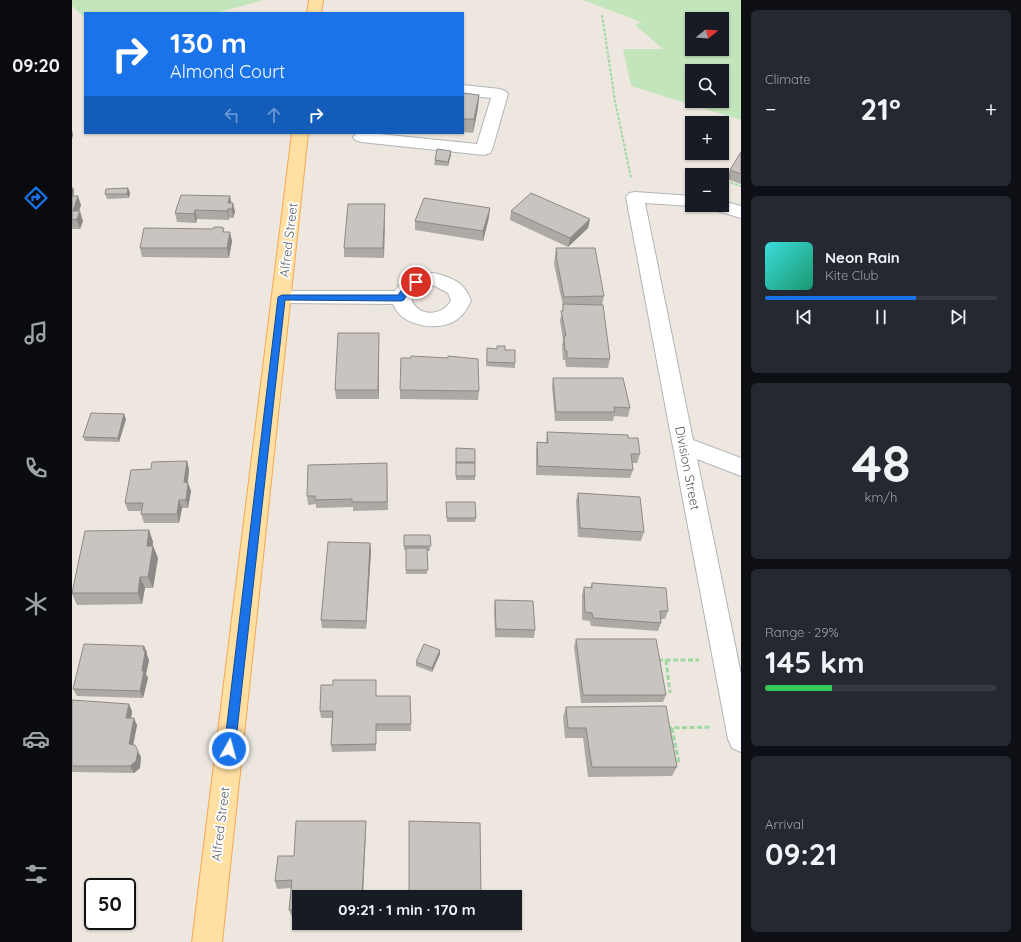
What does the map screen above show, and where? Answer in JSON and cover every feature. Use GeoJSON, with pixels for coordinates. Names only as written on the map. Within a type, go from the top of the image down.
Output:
{"type":"FeatureCollection","features":[{"type":"Feature","properties":{"kind":"main road"},"geometry":{"type":"LineString","coordinates":[[314,12],[316,0]]}},
{"type":"Feature","properties":{"kind":"main road","name":"Alfred Street"},"geometry":{"type":"LineString","coordinates":[[207,942],[300,134]]}},
{"type":"Feature","properties":{"kind":"street"},"geometry":{"type":"LineString","coordinates":[[361,137],[484,150],[500,94],[464,90]]}},
{"type":"Feature","properties":{"kind":"street"},"geometry":{"type":"LineString","coordinates":[[635,197],[685,201]]}},
{"type":"Feature","properties":{"kind":"street","name":"Division Street"},"geometry":{"type":"LineString","coordinates":[[635,197],[740,733]]}},
{"type":"Feature","properties":{"kind":"street"},"geometry":{"type":"LineString","coordinates":[[729,208],[741,212]]}},
{"type":"Feature","properties":{"kind":"street"},"geometry":{"type":"LineString","coordinates":[[282,297],[401,298]]}},
{"type":"Feature","properties":{"kind":"street"},"geometry":{"type":"LineString","coordinates":[[684,445],[741,467]]}},
{"type":"Feature","properties":{"kind":"path"},"geometry":{"type":"LineString","coordinates":[[602,15],[615,101],[635,197]]}},
{"type":"Feature","properties":{"kind":"path"},"geometry":{"type":"LineString","coordinates":[[729,182],[741,186]]}},
{"type":"Feature","properties":{"kind":"path"},"geometry":{"type":"LineString","coordinates":[[656,660],[726,661]]}},
{"type":"Feature","properties":{"kind":"path"},"geometry":{"type":"LineString","coordinates":[[666,660],[670,693]]}},
{"type":"Feature","properties":{"kind":"path"},"geometry":{"type":"LineString","coordinates":[[663,728],[740,733]]}},
{"type":"Feature","properties":{"kind":"path"},"geometry":{"type":"LineString","coordinates":[[672,728],[679,764]]}},
{"type":"Feature","properties":{"kind":"green space"},"geometry":{"type":"Polygon","coordinates":[[[72,0],[263,0],[220,12],[84,12],[84,17],[72,6],[72,0]]]}},
{"type":"Feature","properties":{"kind":"green space"},"geometry":{"type":"Polygon","coordinates":[[[583,0],[741,0],[741,120],[702,108],[729,108],[729,64],[685,64],[685,103],[631,86],[623,49],[663,49],[635,25],[641,22],[583,0]]]}},
{"type":"Feature","properties":{"kind":"building"},"geometry":{"type":"Polygon","coordinates":[[[464,93],[479,95],[474,119],[464,119],[464,93]]]}},
{"type":"Feature","properties":{"kind":"building"},"geometry":{"type":"Polygon","coordinates":[[[437,149],[451,151],[448,162],[435,160],[437,149]]]}},
{"type":"Feature","properties":{"kind":"building"},"geometry":{"type":"Polygon","coordinates":[[[741,152],[741,174],[730,170],[741,152]]]}},
{"type":"Feature","properties":{"kind":"building"},"geometry":{"type":"Polygon","coordinates":[[[128,188],[127,194],[105,194],[106,189],[128,188]]]}},
{"type":"Feature","properties":{"kind":"building"},"geometry":{"type":"Polygon","coordinates":[[[531,193],[590,219],[570,238],[511,211],[531,193]]]}},
{"type":"Feature","properties":{"kind":"building"},"geometry":{"type":"Polygon","coordinates":[[[181,195],[230,196],[228,203],[233,203],[232,209],[228,209],[227,211],[195,210],[194,214],[175,213],[181,195]]]}},
{"type":"Feature","properties":{"kind":"building"},"geometry":{"type":"Polygon","coordinates":[[[72,196],[78,196],[73,211],[80,211],[77,219],[72,220],[72,196]]]}},
{"type":"Feature","properties":{"kind":"building"},"geometry":{"type":"Polygon","coordinates":[[[424,198],[490,208],[483,231],[415,221],[424,198]]]}},
{"type":"Feature","properties":{"kind":"building"},"geometry":{"type":"Polygon","coordinates":[[[348,204],[385,204],[383,248],[344,248],[348,204]]]}},
{"type":"Feature","properties":{"kind":"building"},"geometry":{"type":"Polygon","coordinates":[[[214,227],[222,227],[221,228],[224,228],[223,232],[230,232],[227,248],[140,248],[144,228],[213,229],[214,227]]]}},
{"type":"Feature","properties":{"kind":"building"},"geometry":{"type":"Polygon","coordinates":[[[556,248],[595,248],[604,296],[564,297],[556,248]]]}},
{"type":"Feature","properties":{"kind":"building"},"geometry":{"type":"Polygon","coordinates":[[[563,304],[603,305],[610,359],[567,358],[564,336],[566,336],[561,311],[563,311],[563,304]]]}},
{"type":"Feature","properties":{"kind":"building"},"geometry":{"type":"Polygon","coordinates":[[[338,333],[379,333],[378,390],[335,390],[338,333]]]}},
{"type":"Feature","properties":{"kind":"building"},"geometry":{"type":"Polygon","coordinates":[[[497,346],[505,346],[505,350],[515,350],[515,363],[487,362],[487,348],[497,349],[497,346]]]}},
{"type":"Feature","properties":{"kind":"building"},"geometry":{"type":"Polygon","coordinates":[[[411,356],[448,358],[448,356],[478,359],[479,391],[400,390],[401,358],[411,358],[411,356]]]}},
{"type":"Feature","properties":{"kind":"building"},"geometry":{"type":"Polygon","coordinates":[[[553,378],[623,378],[630,408],[614,407],[615,412],[556,412],[553,378]]]}},
{"type":"Feature","properties":{"kind":"building"},"geometry":{"type":"Polygon","coordinates":[[[91,413],[124,414],[118,438],[83,437],[91,413]]]}},
{"type":"Feature","properties":{"kind":"building"},"geometry":{"type":"Polygon","coordinates":[[[547,432],[628,435],[628,438],[638,438],[640,454],[631,454],[633,470],[538,466],[537,442],[548,443],[547,432]]]}},
{"type":"Feature","properties":{"kind":"building"},"geometry":{"type":"Polygon","coordinates":[[[456,448],[475,449],[475,462],[456,462],[456,448]]]}},
{"type":"Feature","properties":{"kind":"building"},"geometry":{"type":"Polygon","coordinates":[[[187,461],[184,482],[188,483],[186,500],[179,500],[177,514],[141,514],[143,503],[125,503],[131,470],[151,469],[152,462],[187,461]]]}},
{"type":"Feature","properties":{"kind":"building"},"geometry":{"type":"Polygon","coordinates":[[[387,463],[387,502],[352,502],[352,499],[315,500],[315,496],[307,496],[308,465],[387,463]]]}},
{"type":"Feature","properties":{"kind":"building"},"geometry":{"type":"Polygon","coordinates":[[[456,463],[475,463],[475,476],[456,476],[456,463]]]}},
{"type":"Feature","properties":{"kind":"building"},"geometry":{"type":"Polygon","coordinates":[[[578,493],[640,497],[644,532],[580,528],[578,493]]]}},
{"type":"Feature","properties":{"kind":"building"},"geometry":{"type":"Polygon","coordinates":[[[446,502],[475,502],[476,518],[447,518],[446,502]]]}},
{"type":"Feature","properties":{"kind":"building"},"geometry":{"type":"Polygon","coordinates":[[[149,530],[147,546],[153,546],[148,577],[140,577],[138,593],[72,593],[85,531],[149,530]]]}},
{"type":"Feature","properties":{"kind":"building"},"geometry":{"type":"Polygon","coordinates":[[[404,535],[430,535],[431,546],[404,546],[404,535]]]}},
{"type":"Feature","properties":{"kind":"building"},"geometry":{"type":"Polygon","coordinates":[[[328,542],[370,543],[366,621],[321,620],[328,542]]]}},
{"type":"Feature","properties":{"kind":"building"},"geometry":{"type":"Polygon","coordinates":[[[406,548],[427,548],[428,570],[406,570],[406,548]]]}},
{"type":"Feature","properties":{"kind":"building"},"geometry":{"type":"Polygon","coordinates":[[[592,583],[666,588],[668,611],[660,611],[661,623],[593,618],[592,613],[585,612],[584,587],[592,588],[592,583]]]}},
{"type":"Feature","properties":{"kind":"building"},"geometry":{"type":"Polygon","coordinates":[[[495,600],[533,601],[535,630],[496,629],[495,600]]]}},
{"type":"Feature","properties":{"kind":"building"},"geometry":{"type":"Polygon","coordinates":[[[576,639],[656,639],[666,695],[583,695],[576,639]]]}},
{"type":"Feature","properties":{"kind":"building"},"geometry":{"type":"Polygon","coordinates":[[[84,644],[144,646],[143,649],[145,652],[142,671],[144,671],[140,691],[73,689],[84,644]]]}},
{"type":"Feature","properties":{"kind":"building"},"geometry":{"type":"Polygon","coordinates":[[[424,644],[440,650],[432,668],[416,662],[424,644]]]}},
{"type":"Feature","properties":{"kind":"building"},"geometry":{"type":"Polygon","coordinates":[[[333,680],[376,680],[376,696],[410,696],[411,724],[376,724],[376,744],[331,745],[333,711],[320,711],[321,685],[333,685],[333,680]]]}},
{"type":"Feature","properties":{"kind":"building"},"geometry":{"type":"Polygon","coordinates":[[[72,700],[129,704],[126,718],[134,718],[129,744],[135,745],[138,751],[136,761],[130,766],[72,766],[72,700]]]}},
{"type":"Feature","properties":{"kind":"building"},"geometry":{"type":"Polygon","coordinates":[[[666,706],[677,767],[592,767],[586,728],[568,728],[566,707],[666,706]]]}},
{"type":"Feature","properties":{"kind":"building"},"geometry":{"type":"Polygon","coordinates":[[[296,821],[366,821],[362,890],[292,890],[292,910],[289,910],[292,880],[275,881],[278,856],[294,856],[296,821]]]}},
{"type":"Feature","properties":{"kind":"building"},"geometry":{"type":"Polygon","coordinates":[[[409,821],[480,823],[481,890],[409,890],[409,821]]]}},
{"type":"Feature","properties":{"kind":"route"},"geometry":{"type":"LineString","coordinates":[[229,749],[282,297],[401,298],[408,286],[416,282]]}}]}
